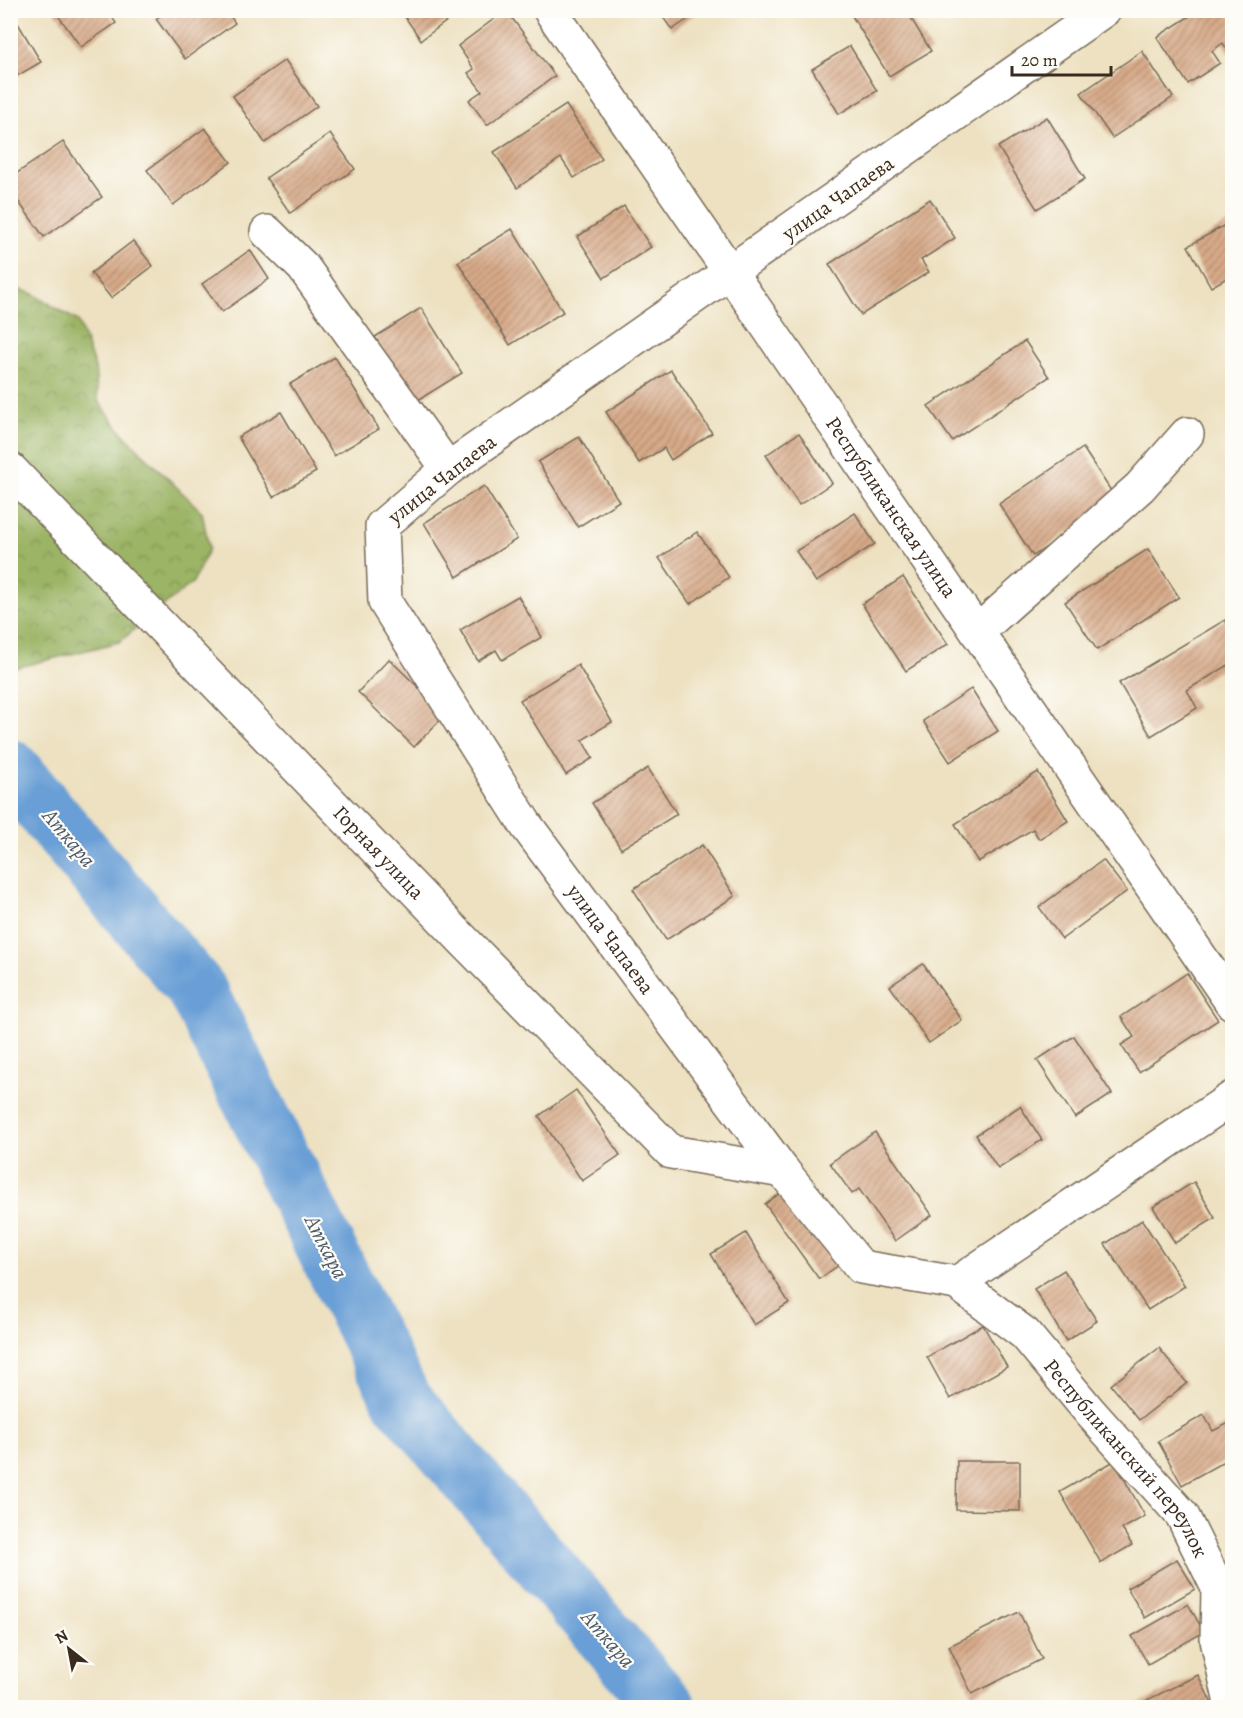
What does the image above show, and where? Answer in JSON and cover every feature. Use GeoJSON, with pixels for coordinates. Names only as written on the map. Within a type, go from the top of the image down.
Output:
{"type":"FeatureCollection","features":[{"type":"Feature","properties":{"kind":"street","name":"Республиканская улица"},"geometry":{"type":"LineString","coordinates":[[550,10],[1233,1003]]}},
{"type":"Feature","properties":{"kind":"street","name":"улица Чапаева"},"geometry":{"type":"LineString","coordinates":[[783,1172],[526,825],[386,602],[382,526],[448,469],[730,274],[1104,10]]}},
{"type":"Feature","properties":{"kind":"street"},"geometry":{"type":"LineString","coordinates":[[267,232],[303,267],[448,469]]}},
{"type":"Feature","properties":{"kind":"street"},"geometry":{"type":"LineString","coordinates":[[976,632],[1140,487],[1187,434]]}},
{"type":"Feature","properties":{"kind":"street","name":"Горная улица"},"geometry":{"type":"LineString","coordinates":[[10,469],[471,949],[671,1152],[783,1172]]}},
{"type":"Feature","properties":{"kind":"street"},"geometry":{"type":"LineString","coordinates":[[783,1172],[861,1267],[957,1283],[1233,1098]]}},
{"type":"Feature","properties":{"kind":"street","name":"Республиканский переулок"},"geometry":{"type":"LineString","coordinates":[[957,1283],[1025,1334],[1090,1412],[1182,1515],[1218,1588],[1217,1640],[1232,1707]]}},
{"type":"Feature","properties":{"kind":"green space"},"geometry":{"type":"Polygon","coordinates":[[[10,287],[31,293],[78,321],[95,368],[98,401],[124,435],[202,512],[209,548],[193,582],[119,642],[11,669],[10,287]]]}},
{"type":"Feature","properties":{"kind":"building"},"geometry":{"type":"Polygon","coordinates":[[[10,10],[41,62],[10,80],[10,10]]]}},
{"type":"Feature","properties":{"kind":"building"},"geometry":{"type":"Polygon","coordinates":[[[54,10],[107,10],[116,23],[81,47],[54,10]]]}},
{"type":"Feature","properties":{"kind":"building"},"geometry":{"type":"Polygon","coordinates":[[[167,10],[226,10],[235,23],[185,59],[156,19],[167,10]]]}},
{"type":"Feature","properties":{"kind":"building"},"geometry":{"type":"Polygon","coordinates":[[[400,10],[462,10],[421,40],[400,10]]]}},
{"type":"Feature","properties":{"kind":"building"},"geometry":{"type":"Polygon","coordinates":[[[506,10],[555,76],[487,125],[469,100],[482,91],[468,73],[474,69],[458,46],[506,10]]]}},
{"type":"Feature","properties":{"kind":"building"},"geometry":{"type":"Polygon","coordinates":[[[658,10],[701,10],[672,30],[658,10]]]}},
{"type":"Feature","properties":{"kind":"building"},"geometry":{"type":"Polygon","coordinates":[[[850,10],[906,10],[931,51],[889,76],[850,10]]]}},
{"type":"Feature","properties":{"kind":"building"},"geometry":{"type":"Polygon","coordinates":[[[1199,10],[1232,10],[1232,57],[1223,43],[1212,51],[1220,63],[1188,84],[1157,37],[1199,10]]]}},
{"type":"Feature","properties":{"kind":"building"},"geometry":{"type":"Polygon","coordinates":[[[850,46],[877,91],[839,114],[812,69],[850,46]]]}},
{"type":"Feature","properties":{"kind":"building"},"geometry":{"type":"Polygon","coordinates":[[[1142,51],[1173,97],[1112,138],[1081,93],[1142,51]]]}},
{"type":"Feature","properties":{"kind":"building"},"geometry":{"type":"Polygon","coordinates":[[[285,60],[317,106],[265,143],[233,96],[285,60]]]}},
{"type":"Feature","properties":{"kind":"building"},"geometry":{"type":"Polygon","coordinates":[[[566,105],[602,159],[574,178],[561,158],[517,188],[494,152],[566,105]]]}},
{"type":"Feature","properties":{"kind":"building"},"geometry":{"type":"Polygon","coordinates":[[[1047,117],[1085,179],[1037,209],[998,147],[1047,117]]]}},
{"type":"Feature","properties":{"kind":"building"},"geometry":{"type":"Polygon","coordinates":[[[205,128],[231,162],[173,205],[147,170],[205,128]]]}},
{"type":"Feature","properties":{"kind":"building"},"geometry":{"type":"Polygon","coordinates":[[[330,134],[355,169],[290,213],[266,178],[330,134]]]}},
{"type":"Feature","properties":{"kind":"building"},"geometry":{"type":"Polygon","coordinates":[[[63,142],[102,197],[44,237],[10,190],[10,178],[63,142]]]}},
{"type":"Feature","properties":{"kind":"building"},"geometry":{"type":"Polygon","coordinates":[[[930,199],[955,238],[921,260],[929,272],[861,315],[829,264],[930,199]]]}},
{"type":"Feature","properties":{"kind":"building"},"geometry":{"type":"Polygon","coordinates":[[[624,206],[651,247],[604,278],[577,237],[624,206]]]}},
{"type":"Feature","properties":{"kind":"building"},"geometry":{"type":"Polygon","coordinates":[[[1232,221],[1232,275],[1211,287],[1188,246],[1232,221]]]}},
{"type":"Feature","properties":{"kind":"building"},"geometry":{"type":"Polygon","coordinates":[[[512,229],[563,312],[510,345],[458,262],[512,229]]]}},
{"type":"Feature","properties":{"kind":"building"},"geometry":{"type":"Polygon","coordinates":[[[133,241],[153,266],[111,298],[91,273],[133,241]]]}},
{"type":"Feature","properties":{"kind":"building"},"geometry":{"type":"Polygon","coordinates":[[[250,250],[269,279],[222,312],[202,284],[250,250]]]}},
{"type":"Feature","properties":{"kind":"building"},"geometry":{"type":"Polygon","coordinates":[[[421,308],[462,373],[415,402],[375,337],[421,308]]]}},
{"type":"Feature","properties":{"kind":"building"},"geometry":{"type":"Polygon","coordinates":[[[1025,341],[1049,377],[952,441],[928,406],[1025,341]]]}},
{"type":"Feature","properties":{"kind":"building"},"geometry":{"type":"Polygon","coordinates":[[[335,357],[379,429],[334,456],[290,384],[335,357]]]}},
{"type":"Feature","properties":{"kind":"building"},"geometry":{"type":"Polygon","coordinates":[[[671,370],[712,433],[671,460],[664,448],[639,463],[606,412],[671,370]]]}},
{"type":"Feature","properties":{"kind":"building"},"geometry":{"type":"Polygon","coordinates":[[[281,412],[316,472],[273,497],[238,437],[281,412]]]}},
{"type":"Feature","properties":{"kind":"building"},"geometry":{"type":"Polygon","coordinates":[[[799,433],[832,483],[799,505],[766,455],[799,433]]]}},
{"type":"Feature","properties":{"kind":"building"},"geometry":{"type":"Polygon","coordinates":[[[579,437],[619,501],[578,527],[538,462],[579,437]]]}},
{"type":"Feature","properties":{"kind":"building"},"geometry":{"type":"Polygon","coordinates":[[[1083,448],[1117,500],[1033,556],[999,504],[1083,448]]]}},
{"type":"Feature","properties":{"kind":"building"},"geometry":{"type":"Polygon","coordinates":[[[484,486],[517,539],[457,577],[424,523],[484,486]]]}},
{"type":"Feature","properties":{"kind":"building"},"geometry":{"type":"Polygon","coordinates":[[[855,513],[875,544],[816,582],[796,551],[855,513]]]}},
{"type":"Feature","properties":{"kind":"building"},"geometry":{"type":"Polygon","coordinates":[[[697,532],[729,577],[690,604],[659,558],[697,532]]]}},
{"type":"Feature","properties":{"kind":"building"},"geometry":{"type":"Polygon","coordinates":[[[1148,549],[1179,597],[1097,650],[1065,602],[1148,549]]]}},
{"type":"Feature","properties":{"kind":"building"},"geometry":{"type":"Polygon","coordinates":[[[903,577],[948,644],[906,671],[862,604],[903,577]]]}},
{"type":"Feature","properties":{"kind":"building"},"geometry":{"type":"Polygon","coordinates":[[[518,596],[542,637],[502,660],[496,650],[478,661],[460,630],[518,596]]]}},
{"type":"Feature","properties":{"kind":"building"},"geometry":{"type":"Polygon","coordinates":[[[1225,620],[1232,632],[1232,663],[1187,690],[1197,708],[1151,736],[1119,683],[1225,620]]]}},
{"type":"Feature","properties":{"kind":"building"},"geometry":{"type":"Polygon","coordinates":[[[389,659],[446,714],[414,747],[358,692],[389,659]]]}},
{"type":"Feature","properties":{"kind":"building"},"geometry":{"type":"Polygon","coordinates":[[[578,665],[612,722],[582,740],[593,758],[566,775],[520,700],[578,665]]]}},
{"type":"Feature","properties":{"kind":"building"},"geometry":{"type":"Polygon","coordinates":[[[971,689],[998,731],[950,762],[923,721],[971,689]]]}},
{"type":"Feature","properties":{"kind":"building"},"geometry":{"type":"Polygon","coordinates":[[[648,768],[677,814],[621,849],[592,803],[648,768]]]}},
{"type":"Feature","properties":{"kind":"building"},"geometry":{"type":"Polygon","coordinates":[[[1038,772],[1068,821],[1039,839],[1033,829],[978,862],[955,824],[1038,772]]]}},
{"type":"Feature","properties":{"kind":"building"},"geometry":{"type":"Polygon","coordinates":[[[702,845],[735,896],[666,940],[633,889],[702,845]]]}},
{"type":"Feature","properties":{"kind":"building"},"geometry":{"type":"Polygon","coordinates":[[[1103,860],[1127,891],[1062,939],[1039,907],[1103,860]]]}},
{"type":"Feature","properties":{"kind":"building"},"geometry":{"type":"Polygon","coordinates":[[[923,964],[962,1020],[929,1043],[890,986],[923,964]]]}},
{"type":"Feature","properties":{"kind":"building"},"geometry":{"type":"Polygon","coordinates":[[[1187,973],[1218,1020],[1139,1072],[1121,1045],[1134,1037],[1121,1017],[1187,973]]]}},
{"type":"Feature","properties":{"kind":"building"},"geometry":{"type":"Polygon","coordinates":[[[1074,1036],[1112,1094],[1075,1118],[1037,1060],[1074,1036]]]}},
{"type":"Feature","properties":{"kind":"building"},"geometry":{"type":"Polygon","coordinates":[[[576,1090],[620,1155],[582,1181],[539,1116],[576,1090]]]}},
{"type":"Feature","properties":{"kind":"building"},"geometry":{"type":"Polygon","coordinates":[[[1020,1106],[1042,1140],[998,1169],[976,1135],[1020,1106]]]}},
{"type":"Feature","properties":{"kind":"building"},"geometry":{"type":"Polygon","coordinates":[[[875,1132],[932,1215],[895,1241],[859,1189],[852,1194],[830,1163],[875,1132]]]}},
{"type":"Feature","properties":{"kind":"building"},"geometry":{"type":"Polygon","coordinates":[[[802,1178],[856,1253],[819,1279],[765,1204],[802,1178]]]}},
{"type":"Feature","properties":{"kind":"building"},"geometry":{"type":"Polygon","coordinates":[[[1194,1182],[1215,1218],[1175,1243],[1153,1207],[1194,1182]]]}},
{"type":"Feature","properties":{"kind":"building"},"geometry":{"type":"Polygon","coordinates":[[[1142,1220],[1185,1286],[1148,1310],[1105,1244],[1142,1220]]]}},
{"type":"Feature","properties":{"kind":"building"},"geometry":{"type":"Polygon","coordinates":[[[746,1233],[789,1303],[754,1325],[711,1254],[746,1233]]]}},
{"type":"Feature","properties":{"kind":"building"},"geometry":{"type":"Polygon","coordinates":[[[1064,1270],[1097,1321],[1066,1341],[1034,1289],[1064,1270]]]}},
{"type":"Feature","properties":{"kind":"building"},"geometry":{"type":"Polygon","coordinates":[[[983,1325],[1007,1367],[950,1399],[927,1357],[983,1325]]]}},
{"type":"Feature","properties":{"kind":"building"},"geometry":{"type":"Polygon","coordinates":[[[1159,1348],[1187,1383],[1139,1420],[1111,1385],[1159,1348]]]}},
{"type":"Feature","properties":{"kind":"building"},"geometry":{"type":"Polygon","coordinates":[[[1204,1415],[1213,1431],[1231,1422],[1232,1457],[1182,1485],[1158,1441],[1204,1415]]]}},
{"type":"Feature","properties":{"kind":"building"},"geometry":{"type":"Polygon","coordinates":[[[957,1461],[1020,1461],[1020,1511],[956,1510],[957,1461]]]}},
{"type":"Feature","properties":{"kind":"building"},"geometry":{"type":"Polygon","coordinates":[[[1114,1461],[1145,1516],[1122,1529],[1132,1545],[1101,1563],[1060,1492],[1114,1461]]]}},
{"type":"Feature","properties":{"kind":"building"},"geometry":{"type":"Polygon","coordinates":[[[1177,1559],[1195,1589],[1145,1618],[1127,1588],[1177,1559]]]}},
{"type":"Feature","properties":{"kind":"building"},"geometry":{"type":"Polygon","coordinates":[[[1188,1604],[1204,1632],[1148,1664],[1132,1636],[1188,1604]]]}},
{"type":"Feature","properties":{"kind":"building"},"geometry":{"type":"Polygon","coordinates":[[[1019,1612],[1042,1659],[972,1694],[949,1646],[1019,1612]]]}},
{"type":"Feature","properties":{"kind":"building"},"geometry":{"type":"Polygon","coordinates":[[[1198,1675],[1214,1708],[1141,1708],[1139,1704],[1198,1675]]]}},
{"type":"Feature","properties":{"kind":"waterway","name":"Аткара"},"geometry":{"type":"LineString","coordinates":[[10,769],[196,989],[402,1400],[667,1708]]}}]}
